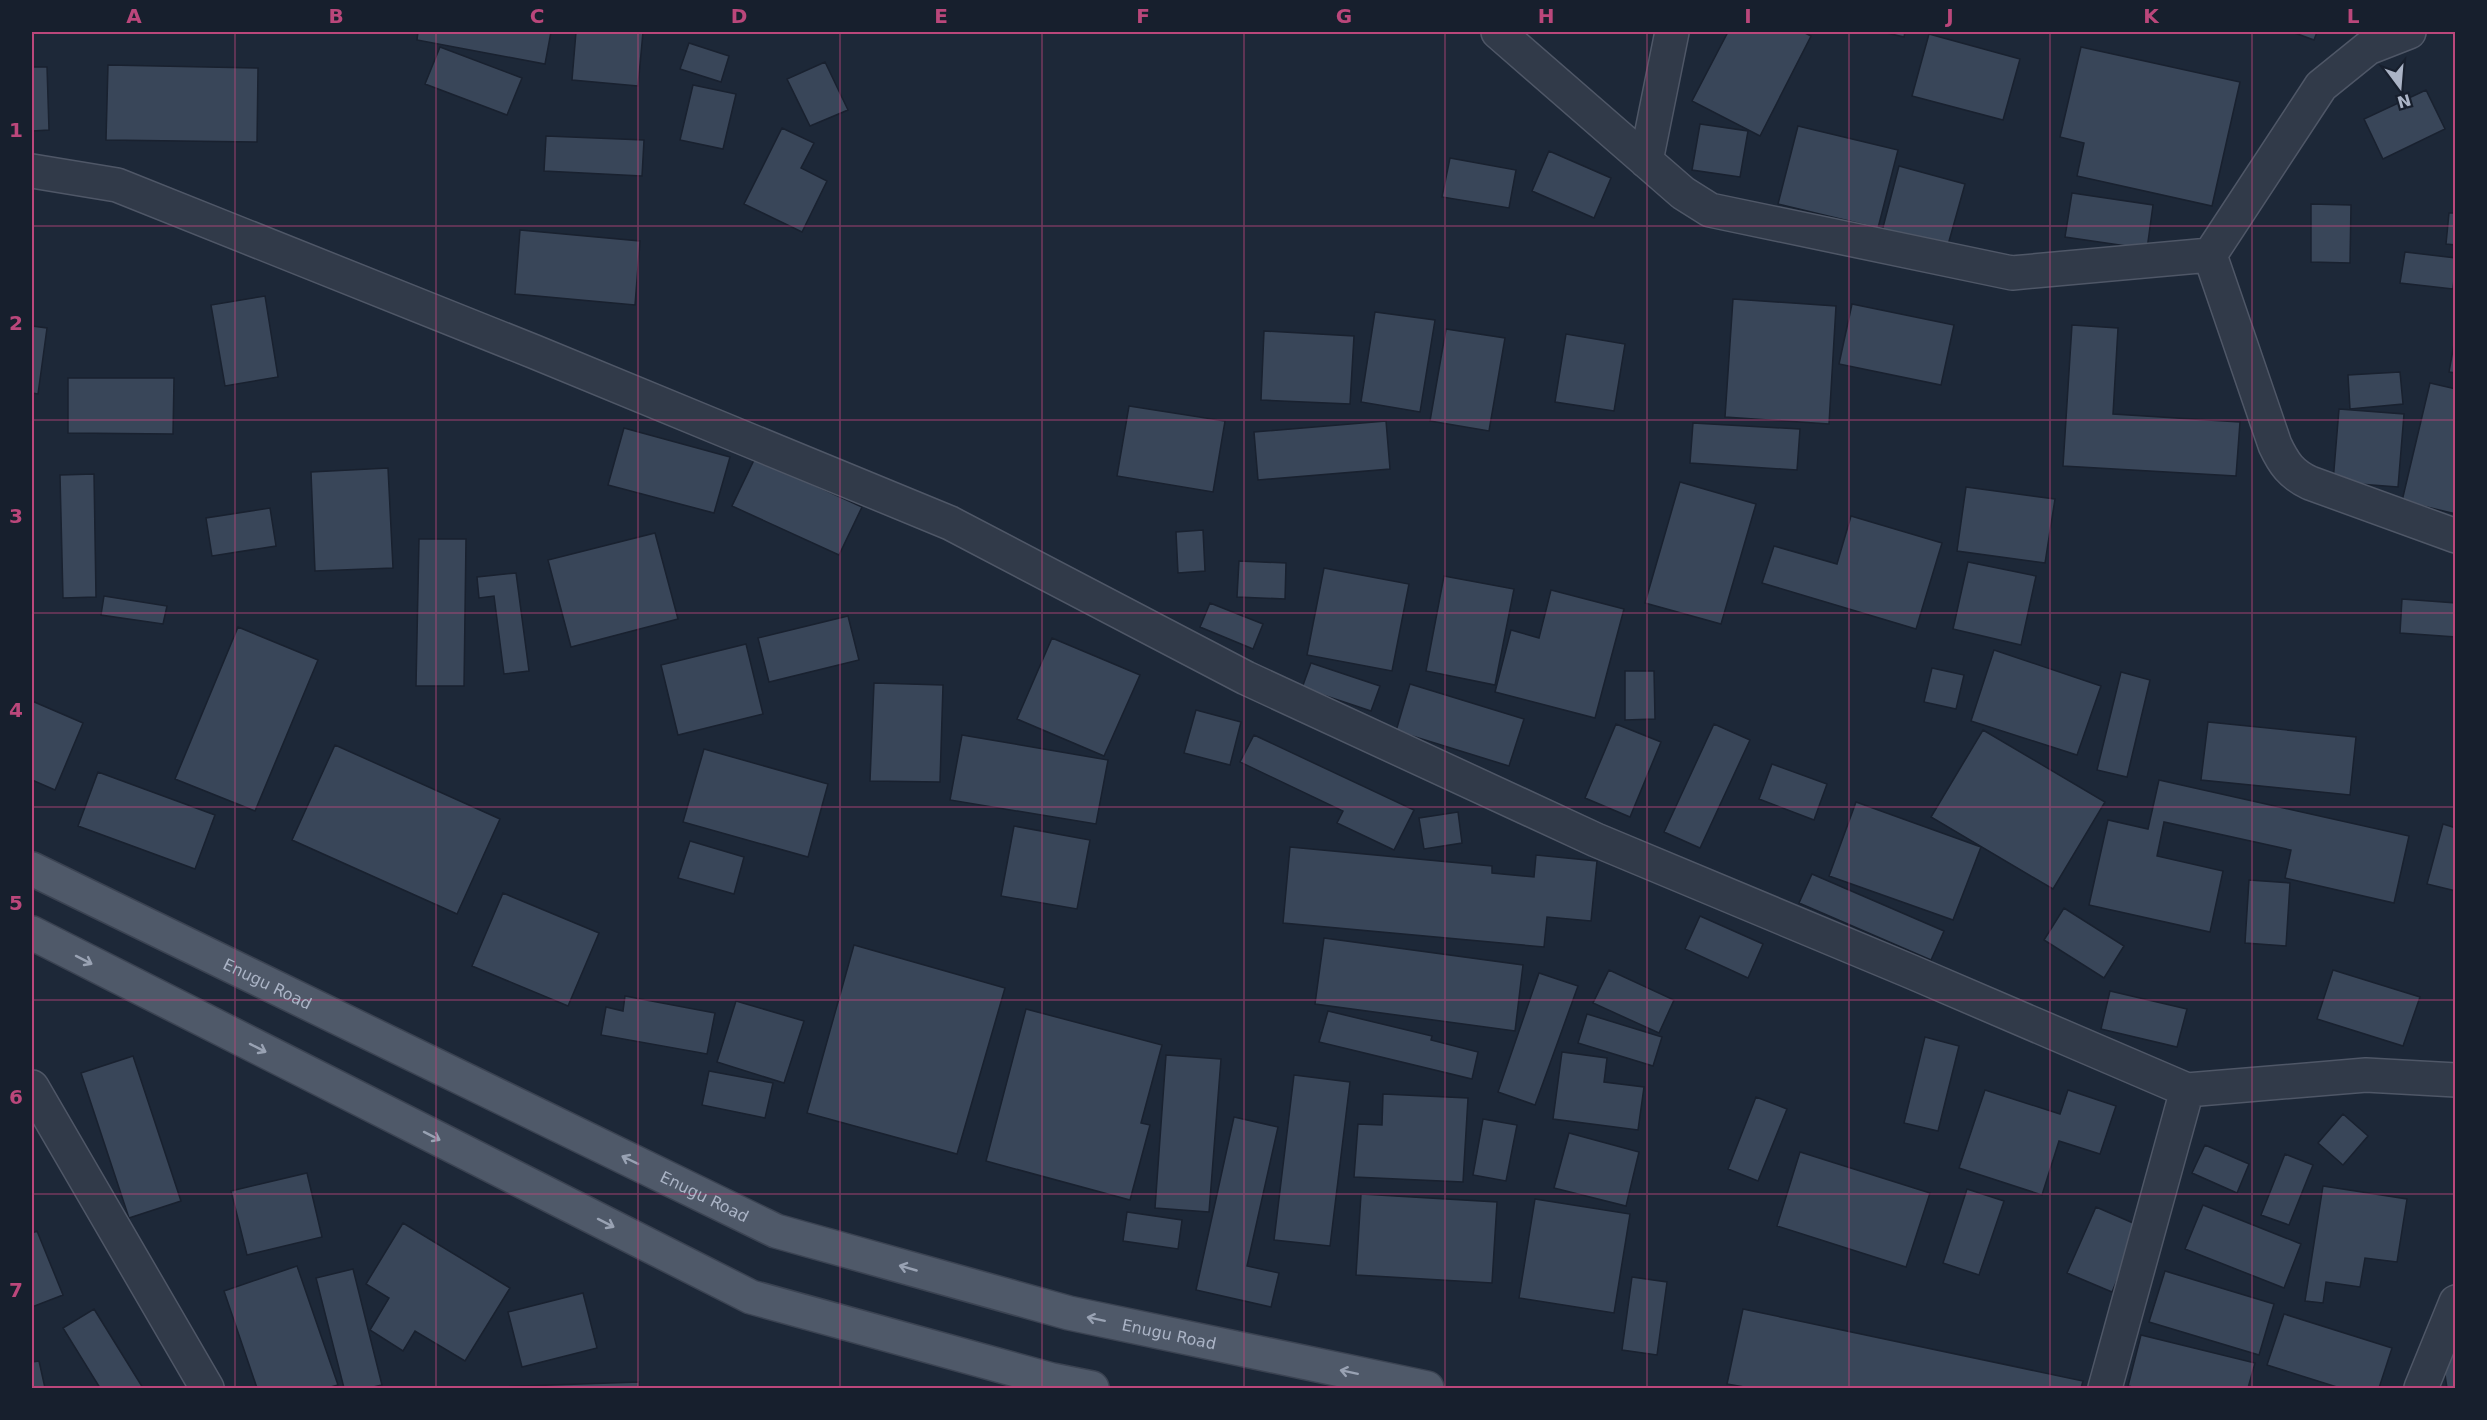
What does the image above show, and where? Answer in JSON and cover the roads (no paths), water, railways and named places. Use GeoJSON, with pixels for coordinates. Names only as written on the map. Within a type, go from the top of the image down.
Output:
{"type":"FeatureCollection","features":[{"type":"Feature","properties":{"kind":"main road","name":"Enugu Road"},"geometry":{"type":"LineString","coordinates":[[32,868],[776,1231],[1069,1313],[1408,1387]]}},
{"type":"Feature","properties":{"kind":"main road"},"geometry":{"type":"LineString","coordinates":[[32,933],[751,1297],[1092,1389]]}},
{"type":"Feature","properties":{"kind":"street"},"geometry":{"type":"LineString","coordinates":[[1498,32],[1683,193],[1710,210],[2012,273],[2210,255]]}},
{"type":"Feature","properties":{"kind":"street"},"geometry":{"type":"LineString","coordinates":[[1646,161],[1672,32]]}},
{"type":"Feature","properties":{"kind":"street"},"geometry":{"type":"LineString","coordinates":[[2210,255],[2321,86],[2368,48],[2409,32]]}},
{"type":"Feature","properties":{"kind":"street"},"geometry":{"type":"LineString","coordinates":[[32,171],[117,185],[535,352],[950,523],[1246,678],[1596,840],[1901,967],[2187,1090],[2366,1075],[2456,1080]]}},
{"type":"Feature","properties":{"kind":"street"},"geometry":{"type":"LineString","coordinates":[[2210,255],[2274,445],[2294,475],[2310,483],[2456,536]]}},
{"type":"Feature","properties":{"kind":"street"},"geometry":{"type":"LineString","coordinates":[[32,1087],[207,1389]]}},
{"type":"Feature","properties":{"kind":"street"},"geometry":{"type":"LineString","coordinates":[[2104,1389],[2187,1090]]}},
{"type":"Feature","properties":{"kind":"street"},"geometry":{"type":"LineString","coordinates":[[2421,1389],[2456,1302]]}}]}
